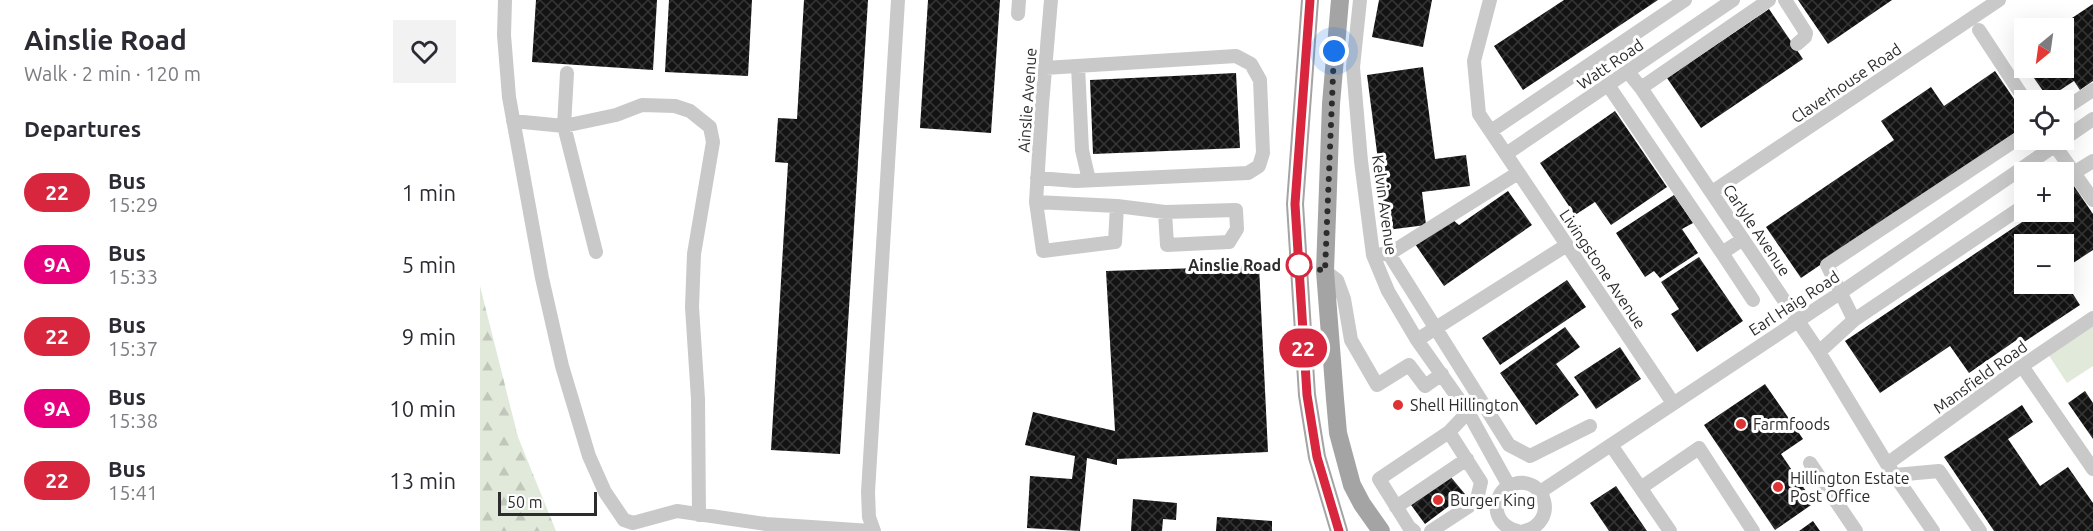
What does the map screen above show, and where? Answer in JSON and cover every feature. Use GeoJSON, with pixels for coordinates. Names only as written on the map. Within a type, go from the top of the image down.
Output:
{"type":"FeatureCollection","features":[{"type":"Feature","properties":{"kind":"main road"},"geometry":{"type":"LineString","coordinates":[[1310,0],[1295,204],[1307,395],[1317,457],[1339,531]]}},
{"type":"Feature","properties":{"kind":"main road"},"geometry":{"type":"LineString","coordinates":[[1340,0],[1331,104],[1325,271],[1338,433],[1352,485],[1381,531]]}},
{"type":"Feature","properties":{"kind":"street"},"geometry":{"type":"LineString","coordinates":[[506,2],[508,87],[513,121],[542,278],[562,366],[589,456],[605,492],[624,520],[633,523],[677,511],[786,528],[872,531],[868,492],[898,0]]}},
{"type":"Feature","properties":{"kind":"street","name":"Ainslie Avenue"},"geometry":{"type":"LineString","coordinates":[[1051,0],[1036,202],[1043,251],[1115,242],[1117,206]]}},
{"type":"Feature","properties":{"kind":"street","name":"Kelvin Avenue"},"geometry":{"type":"LineString","coordinates":[[1360,0],[1353,68],[1361,161],[1374,255],[1388,291],[1417,340],[1468,412],[1509,486]]}},
{"type":"Feature","properties":{"kind":"street","name":"Livingstone Avenue"},"geometry":{"type":"LineString","coordinates":[[1491,0],[1474,61],[1479,114],[1673,403]]}},
{"type":"Feature","properties":{"kind":"street"},"geometry":{"type":"LineString","coordinates":[[1491,131],[1685,0]]}},
{"type":"Feature","properties":{"kind":"street","name":"Watt Road"},"geometry":{"type":"LineString","coordinates":[[1506,154],[1733,0]]}},
{"type":"Feature","properties":{"kind":"street"},"geometry":{"type":"LineString","coordinates":[[1641,88],[1769,0]]}},
{"type":"Feature","properties":{"kind":"street"},"geometry":{"type":"LineString","coordinates":[[1785,0],[1806,33],[1797,44]]}},
{"type":"Feature","properties":{"kind":"street","name":"Claverhouse Road"},"geometry":{"type":"LineString","coordinates":[[1712,192],[1999,0]]}},
{"type":"Feature","properties":{"kind":"street"},"geometry":{"type":"LineString","coordinates":[[1713,14],[1724,31]]}},
{"type":"Feature","properties":{"kind":"street"},"geometry":{"type":"LineString","coordinates":[[1979,30],[2018,90]]}},
{"type":"Feature","properties":{"kind":"street"},"geometry":{"type":"LineString","coordinates":[[1038,178],[1089,180],[1248,173],[1259,165],[1263,153],[1260,80],[1251,64],[1236,56],[1045,68]]}},
{"type":"Feature","properties":{"kind":"street"},"geometry":{"type":"LineString","coordinates":[[1078,66],[1082,150],[1089,180]]}},
{"type":"Feature","properties":{"kind":"street","name":"Carlyle Avenue"},"geometry":{"type":"LineString","coordinates":[[1628,72],[1819,352],[1891,470],[1933,531]]}},
{"type":"Feature","properties":{"kind":"street"},"geometry":{"type":"LineString","coordinates":[[567,73],[564,126],[596,252]]}},
{"type":"Feature","properties":{"kind":"street"},"geometry":{"type":"LineString","coordinates":[[1608,85],[1753,300]]}},
{"type":"Feature","properties":{"kind":"street"},"geometry":{"type":"LineString","coordinates":[[2074,102],[2093,90]]}},
{"type":"Feature","properties":{"kind":"street"},"geometry":{"type":"LineString","coordinates":[[513,121],[564,126],[616,115],[642,105],[675,106],[690,111],[710,127],[713,142],[694,254],[692,307],[698,399],[699,514]]}},
{"type":"Feature","properties":{"kind":"street","name":"Earl Haig Road"},"geometry":{"type":"LineString","coordinates":[[2074,131],[2093,119]]}},
{"type":"Feature","properties":{"kind":"street"},"geometry":{"type":"LineString","coordinates":[[1854,320],[1827,265],[2014,141]]}},
{"type":"Feature","properties":{"kind":"street","name":"Earl Haig Road"},"geometry":{"type":"LineString","coordinates":[[1540,492],[1840,293],[2045,150]]}},
{"type":"Feature","properties":{"kind":"street"},"geometry":{"type":"LineString","coordinates":[[2074,173],[2093,160]]}},
{"type":"Feature","properties":{"kind":"street"},"geometry":{"type":"LineString","coordinates":[[1374,255],[1389,254],[1518,173]]}},
{"type":"Feature","properties":{"kind":"street"},"geometry":{"type":"LineString","coordinates":[[2074,181],[2093,200]]}},
{"type":"Feature","properties":{"kind":"street"},"geometry":{"type":"LineString","coordinates":[[1036,202],[1117,206],[1165,212],[1236,210],[1237,229],[1229,242],[1167,245],[1165,212]]}},
{"type":"Feature","properties":{"kind":"street"},"geometry":{"type":"LineString","coordinates":[[1819,352],[1854,320],[2014,212]]}},
{"type":"Feature","properties":{"kind":"street"},"geometry":{"type":"LineString","coordinates":[[1722,253],[1743,239]]}},
{"type":"Feature","properties":{"kind":"street"},"geometry":{"type":"LineString","coordinates":[[1417,340],[1567,245]]}},
{"type":"Feature","properties":{"kind":"street"},"geometry":{"type":"LineString","coordinates":[[1389,254],[1509,445],[1530,456],[1590,426]]}},
{"type":"Feature","properties":{"kind":"street"},"geometry":{"type":"LineString","coordinates":[[1325,271],[1337,280],[1344,299],[1351,340],[1377,385],[1409,365],[1425,386],[1442,374]]}},
{"type":"Feature","properties":{"kind":"street","name":"Mansfield Road"},"geometry":{"type":"LineString","coordinates":[[1891,470],[2022,366],[2093,318]]}},
{"type":"Feature","properties":{"kind":"street"},"geometry":{"type":"LineString","coordinates":[[2022,366],[2093,469]]}},
{"type":"Feature","properties":{"kind":"street"},"geometry":{"type":"LineString","coordinates":[[1414,531],[1409,527],[1379,479],[1449,432],[1468,412]]}},
{"type":"Feature","properties":{"kind":"street"},"geometry":{"type":"LineString","coordinates":[[1431,531],[1477,499],[1481,482],[1449,432]]}},
{"type":"Feature","properties":{"kind":"street"},"geometry":{"type":"LineString","coordinates":[[1611,445],[1670,531]]}},
{"type":"Feature","properties":{"kind":"street"},"geometry":{"type":"LineString","coordinates":[[1641,487],[1699,448],[1753,531]]}},
{"type":"Feature","properties":{"kind":"street"},"geometry":{"type":"LineString","coordinates":[[1396,507],[1467,459]]}},
{"type":"Feature","properties":{"kind":"street"},"geometry":{"type":"LineString","coordinates":[[1810,463],[1856,531]]}},
{"type":"Feature","properties":{"kind":"street"},"geometry":{"type":"LineString","coordinates":[[1891,470],[1939,471],[1980,531]]}},
{"type":"Feature","properties":{"kind":"street"},"geometry":{"type":"LineString","coordinates":[[1518,531],[1507,527],[1502,522],[1499,517],[1498,498],[1509,486],[1525,483],[1540,492],[1545,510],[1542,527],[1524,531]]}},
{"type":"Feature","properties":{"kind":"street"},"geometry":{"type":"LineString","coordinates":[[1491,531],[1502,522]]}},
{"type":"Feature","properties":{"kind":"green space"},"geometry":{"type":"Polygon","coordinates":[[[480,286],[518,437],[556,531],[480,531],[480,286]]]}},
{"type":"Feature","properties":{"kind":"green space"},"geometry":{"type":"Polygon","coordinates":[[[2093,324],[2093,366],[2067,383],[2048,354],[2093,324]]]}},
{"type":"Feature","properties":{"kind":"building"},"geometry":{"type":"Polygon","coordinates":[[[536,0],[657,0],[653,70],[532,62],[536,0]]]}},
{"type":"Feature","properties":{"kind":"building"},"geometry":{"type":"Polygon","coordinates":[[[669,0],[752,0],[748,76],[665,72],[669,0]]]}},
{"type":"Feature","properties":{"kind":"building"},"geometry":{"type":"Polygon","coordinates":[[[804,0],[868,0],[840,454],[771,450],[788,163],[775,162],[778,118],[797,119],[804,0]]]}},
{"type":"Feature","properties":{"kind":"building"},"geometry":{"type":"Polygon","coordinates":[[[928,0],[1000,0],[991,133],[920,128],[928,0]]]}},
{"type":"Feature","properties":{"kind":"building"},"geometry":{"type":"Polygon","coordinates":[[[1379,0],[1432,0],[1423,47],[1372,37],[1379,0]]]}},
{"type":"Feature","properties":{"kind":"building"},"geometry":{"type":"Polygon","coordinates":[[[1564,0],[1658,0],[1523,90],[1494,46],[1564,0]]]}},
{"type":"Feature","properties":{"kind":"building"},"geometry":{"type":"Polygon","coordinates":[[[1798,0],[1892,0],[1828,44],[1798,0]]]}},
{"type":"Feature","properties":{"kind":"building"},"geometry":{"type":"Polygon","coordinates":[[[2093,4],[2093,81],[2080,90],[2074,81],[2060,90],[2042,90],[2034,78],[2074,78],[2074,18],[2072,18],[2093,4]]]}},
{"type":"Feature","properties":{"kind":"building"},"geometry":{"type":"Polygon","coordinates":[[[1769,9],[1803,59],[1701,128],[1667,78],[1769,9]]]}},
{"type":"Feature","properties":{"kind":"building"},"geometry":{"type":"Polygon","coordinates":[[[1423,67],[1435,159],[1466,155],[1470,186],[1422,192],[1426,225],[1387,230],[1367,75],[1423,67]]]}},
{"type":"Feature","properties":{"kind":"building"},"geometry":{"type":"Polygon","coordinates":[[[1995,71],[2014,99],[2014,133],[1801,278],[1766,227],[1894,140],[1881,121],[1931,87],[1944,106],[1995,71]]]}},
{"type":"Feature","properties":{"kind":"building"},"geometry":{"type":"Polygon","coordinates":[[[1236,73],[1240,148],[1093,154],[1090,80],[1236,73]]]}},
{"type":"Feature","properties":{"kind":"building"},"geometry":{"type":"Polygon","coordinates":[[[1615,111],[1667,187],[1611,225],[1595,202],[1575,215],[1540,163],[1615,111]]]}},
{"type":"Feature","properties":{"kind":"building"},"geometry":{"type":"Polygon","coordinates":[[[2074,186],[2093,214],[2093,250],[2074,262],[2074,234],[2014,234],[2014,294],[2073,294],[2080,305],[2021,344],[2018,339],[1969,373],[1950,346],[1880,393],[1845,341],[2022,222],[2074,222],[2074,186]]]}},
{"type":"Feature","properties":{"kind":"building"},"geometry":{"type":"Polygon","coordinates":[[[1508,191],[1532,225],[1444,286],[1415,244],[1452,219],[1459,225],[1508,191]]]}},
{"type":"Feature","properties":{"kind":"building"},"geometry":{"type":"Polygon","coordinates":[[[1674,195],[1693,223],[1682,229],[1698,253],[1660,278],[1654,271],[1645,277],[1616,233],[1674,195]]]}},
{"type":"Feature","properties":{"kind":"building"},"geometry":{"type":"Polygon","coordinates":[[[1699,257],[1743,321],[1697,352],[1671,314],[1679,309],[1661,282],[1699,257]]]}},
{"type":"Feature","properties":{"kind":"building"},"geometry":{"type":"Polygon","coordinates":[[[1259,266],[1268,452],[1117,459],[1117,465],[1087,458],[1080,531],[1027,528],[1030,476],[1072,479],[1075,456],[1025,445],[1033,412],[1115,431],[1106,271],[1259,266]]]}},
{"type":"Feature","properties":{"kind":"building"},"geometry":{"type":"Polygon","coordinates":[[[1567,280],[1586,307],[1500,365],[1482,338],[1567,280]]]}},
{"type":"Feature","properties":{"kind":"building"},"geometry":{"type":"Polygon","coordinates":[[[1565,327],[1580,347],[1556,364],[1579,395],[1536,425],[1500,373],[1565,327]]]}},
{"type":"Feature","properties":{"kind":"building"},"geometry":{"type":"Polygon","coordinates":[[[1620,347],[1641,379],[1596,409],[1574,377],[1620,347]]]}},
{"type":"Feature","properties":{"kind":"building"},"geometry":{"type":"Polygon","coordinates":[[[1765,384],[1803,439],[1781,454],[1814,503],[1775,530],[1704,425],[1765,384]]]}},
{"type":"Feature","properties":{"kind":"building"},"geometry":{"type":"Polygon","coordinates":[[[2085,391],[2093,403],[2093,439],[2068,403],[2085,391]]]}},
{"type":"Feature","properties":{"kind":"building"},"geometry":{"type":"Polygon","coordinates":[[[2022,405],[2033,422],[2008,439],[2040,486],[2068,467],[2093,503],[2093,531],[1994,531],[1944,457],[2022,405]]]}},
{"type":"Feature","properties":{"kind":"building","name":"Burger King"},"geometry":{"type":"Polygon","coordinates":[[[1450,476],[1465,494],[1425,524],[1411,505],[1450,476]]]}},
{"type":"Feature","properties":{"kind":"building"},"geometry":{"type":"Polygon","coordinates":[[[1616,486],[1647,531],[1609,531],[1590,503],[1616,486]]]}},
{"type":"Feature","properties":{"kind":"building"},"geometry":{"type":"Polygon","coordinates":[[[1133,499],[1177,503],[1176,520],[1163,519],[1162,531],[1131,531],[1133,499]]]}},
{"type":"Feature","properties":{"kind":"building"},"geometry":{"type":"Polygon","coordinates":[[[1217,517],[1272,521],[1272,531],[1216,531],[1217,517]]]}},
{"type":"Feature","properties":{"kind":"building"},"geometry":{"type":"Polygon","coordinates":[[[1813,521],[1820,531],[1799,531],[1813,521]]]}},
{"type":"Feature","properties":{"kind":"bus line","name":"22"},"geometry":{"type":"LineString","coordinates":[[1310,0],[1295,204],[1307,395],[1317,457],[1339,531]]}},
{"type":"Feature","properties":{"kind":"place","name":"Ainslie Road"},"geometry":{"type":"Point","coordinates":[1299,265]}},
{"type":"Feature","properties":{"kind":"place","name":"Shell Hillington"},"geometry":{"type":"Point","coordinates":[1398,405]}},
{"type":"Feature","properties":{"kind":"place","name":"Farmfoods"},"geometry":{"type":"Point","coordinates":[1741,424]}},
{"type":"Feature","properties":{"kind":"place","name":"Hillington Estate Post Office"},"geometry":{"type":"Point","coordinates":[1778,487]}},
{"type":"Feature","properties":{"kind":"place","name":"Burger King"},"geometry":{"type":"Point","coordinates":[1438,500]}},
{"type":"Feature","properties":{"kind":"route"},"geometry":{"type":"LineString","coordinates":[[1299,265],[1325,271],[1334,51]]}}]}
